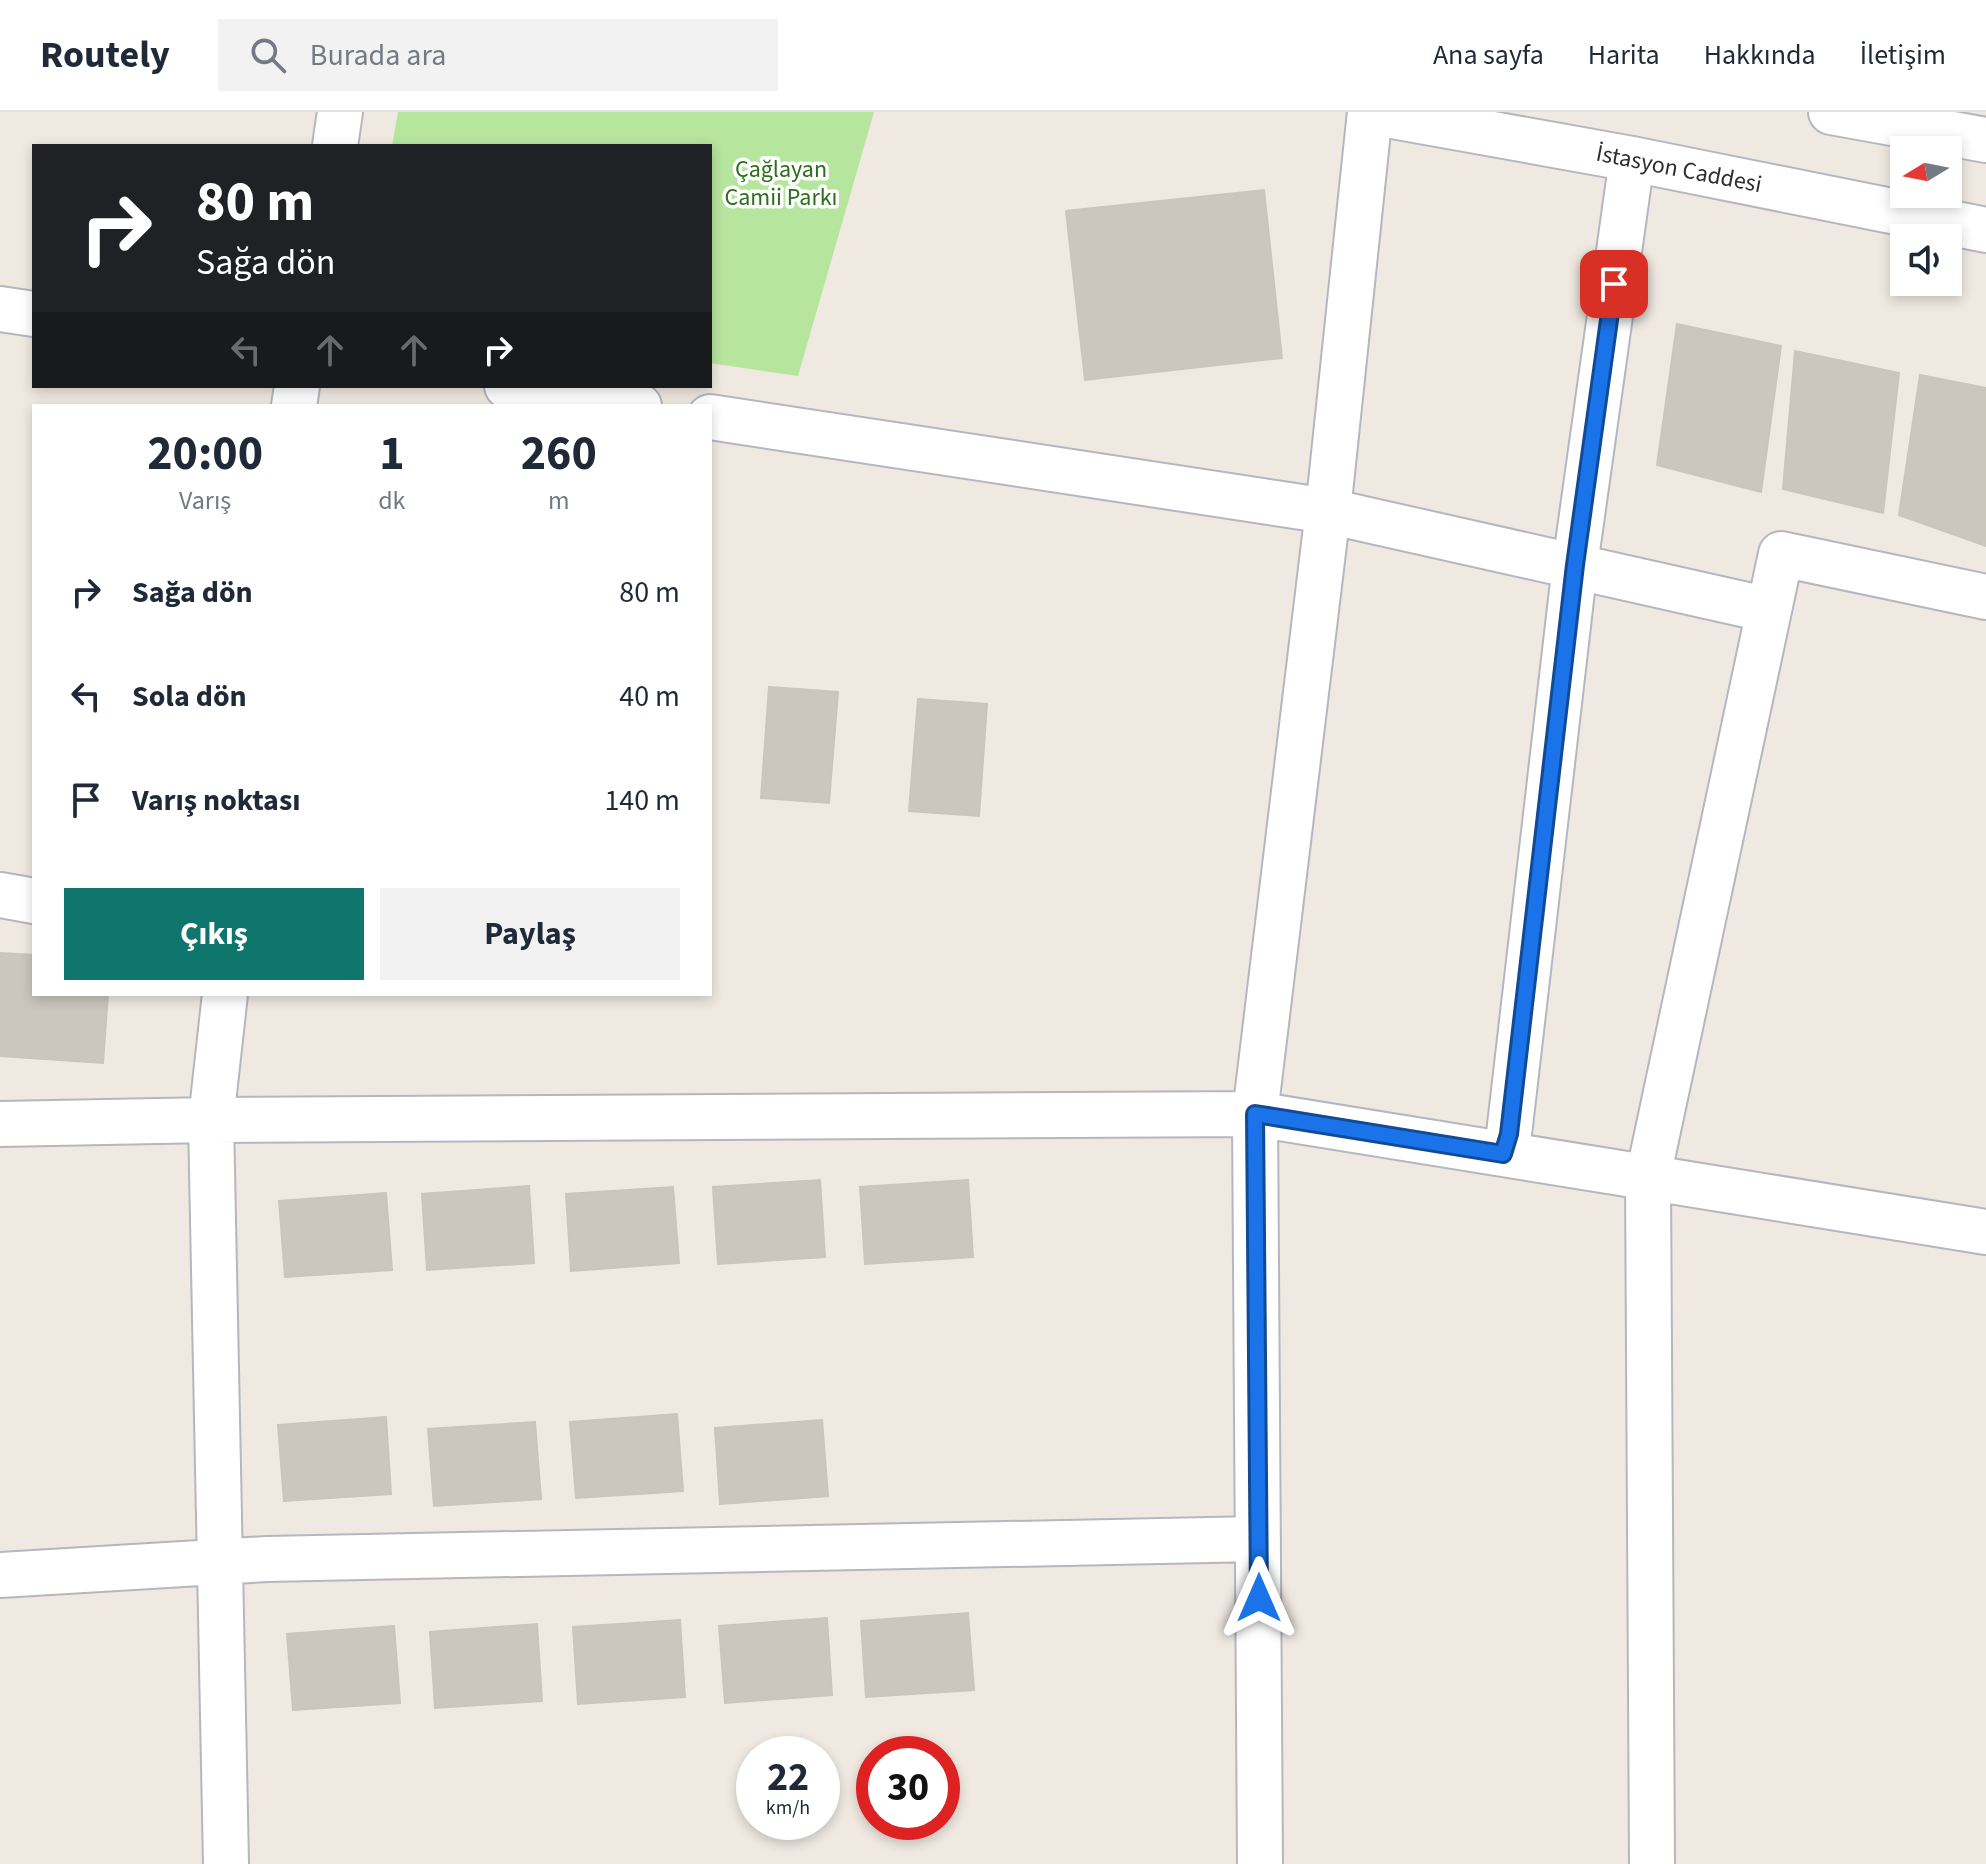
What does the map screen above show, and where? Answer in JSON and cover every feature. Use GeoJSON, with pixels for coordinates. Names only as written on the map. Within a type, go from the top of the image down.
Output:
{"type":"FeatureCollection","features":[{"type":"Feature","properties":{"kind":"street"},"geometry":{"type":"LineString","coordinates":[[335,144],[340,112]]}},
{"type":"Feature","properties":{"kind":"street"},"geometry":{"type":"LineString","coordinates":[[1260,1864],[1255,1114],[1328,511],[1370,112]]}},
{"type":"Feature","properties":{"kind":"street","name":"İstasyon Caddesi"},"geometry":{"type":"LineString","coordinates":[[1370,112],[1632,159],[1986,230]]}},
{"type":"Feature","properties":{"kind":"street"},"geometry":{"type":"LineString","coordinates":[[1831,112],[1897,117],[1986,140]]}},
{"type":"Feature","properties":{"kind":"street"},"geometry":{"type":"LineString","coordinates":[[1503,1154],[1511,1118],[1575,565],[1632,159]]}},
{"type":"Feature","properties":{"kind":"street"},"geometry":{"type":"LineString","coordinates":[[0,309],[32,314]]}},
{"type":"Feature","properties":{"kind":"street"},"geometry":{"type":"LineString","coordinates":[[520,388],[626,404]]}},
{"type":"Feature","properties":{"kind":"street"},"geometry":{"type":"LineString","coordinates":[[712,417],[1328,511],[1769,610]]}},
{"type":"Feature","properties":{"kind":"street"},"geometry":{"type":"LineString","coordinates":[[1652,1864],[1648,1177],[1781,554],[1986,597]]}},
{"type":"Feature","properties":{"kind":"street"},"geometry":{"type":"LineString","coordinates":[[0,895],[32,901]]}},
{"type":"Feature","properties":{"kind":"street"},"geometry":{"type":"LineString","coordinates":[[225,996],[211,1120],[226,1864]]}},
{"type":"Feature","properties":{"kind":"street"},"geometry":{"type":"LineString","coordinates":[[0,1124],[1255,1114],[1986,1232]]}},
{"type":"Feature","properties":{"kind":"street"},"geometry":{"type":"LineString","coordinates":[[0,1575],[299,1558],[1258,1539]]}},
{"type":"Feature","properties":{"kind":"green space","name":"Çağlayan Camii Parkı"},"geometry":{"type":"Polygon","coordinates":[[[398,112],[874,112],[798,376],[712,363],[712,144],[392,144],[398,112]]]}},
{"type":"Feature","properties":{"kind":"building"},"geometry":{"type":"Polygon","coordinates":[[[1264,190],[1282,358],[1085,380],[1066,211],[1264,190]]]}},
{"type":"Feature","properties":{"kind":"building"},"geometry":{"type":"Polygon","coordinates":[[[1677,324],[1781,346],[1761,492],[1657,465],[1677,324]]]}},
{"type":"Feature","properties":{"kind":"building"},"geometry":{"type":"Polygon","coordinates":[[[1795,351],[1899,373],[1883,513],[1783,489],[1795,351]]]}},
{"type":"Feature","properties":{"kind":"building"},"geometry":{"type":"Polygon","coordinates":[[[1920,375],[1986,388],[1986,546],[1899,515],[1920,375]]]}},
{"type":"Feature","properties":{"kind":"building"},"geometry":{"type":"Polygon","coordinates":[[[769,687],[838,692],[829,803],[761,798],[769,687]]]}},
{"type":"Feature","properties":{"kind":"building"},"geometry":{"type":"Polygon","coordinates":[[[918,699],[987,704],[979,816],[909,811],[918,699]]]}},
{"type":"Feature","properties":{"kind":"building"},"geometry":{"type":"Polygon","coordinates":[[[0,953],[32,955],[32,996],[108,996],[103,1063],[0,1056],[0,953]]]}},
{"type":"Feature","properties":{"kind":"building"},"geometry":{"type":"Polygon","coordinates":[[[820,1180],[825,1257],[718,1264],[713,1187],[820,1180]]]}},
{"type":"Feature","properties":{"kind":"building"},"geometry":{"type":"Polygon","coordinates":[[[968,1180],[973,1257],[865,1264],[860,1187],[968,1180]]]}},
{"type":"Feature","properties":{"kind":"building"},"geometry":{"type":"Polygon","coordinates":[[[529,1186],[534,1263],[427,1270],[422,1194],[529,1186]]]}},
{"type":"Feature","properties":{"kind":"building"},"geometry":{"type":"Polygon","coordinates":[[[673,1187],[679,1263],[571,1271],[566,1194],[673,1187]]]}},
{"type":"Feature","properties":{"kind":"building"},"geometry":{"type":"Polygon","coordinates":[[[386,1193],[392,1270],[285,1277],[279,1201],[386,1193]]]}},
{"type":"Feature","properties":{"kind":"building"},"geometry":{"type":"Polygon","coordinates":[[[677,1414],[683,1491],[576,1498],[570,1422],[677,1414]]]}},
{"type":"Feature","properties":{"kind":"building"},"geometry":{"type":"Polygon","coordinates":[[[386,1417],[391,1494],[284,1501],[278,1425],[386,1417]]]}},
{"type":"Feature","properties":{"kind":"building"},"geometry":{"type":"Polygon","coordinates":[[[822,1420],[828,1496],[720,1504],[715,1428],[822,1420]]]}},
{"type":"Feature","properties":{"kind":"building"},"geometry":{"type":"Polygon","coordinates":[[[535,1422],[541,1499],[434,1506],[428,1429],[535,1422]]]}},
{"type":"Feature","properties":{"kind":"building"},"geometry":{"type":"Polygon","coordinates":[[[968,1613],[974,1690],[866,1697],[861,1621],[968,1613]]]}},
{"type":"Feature","properties":{"kind":"building"},"geometry":{"type":"Polygon","coordinates":[[[827,1618],[832,1695],[725,1703],[719,1626],[827,1618]]]}},
{"type":"Feature","properties":{"kind":"building"},"geometry":{"type":"Polygon","coordinates":[[[680,1620],[685,1697],[578,1704],[573,1627],[680,1620]]]}},
{"type":"Feature","properties":{"kind":"building"},"geometry":{"type":"Polygon","coordinates":[[[537,1624],[542,1701],[435,1708],[430,1632],[537,1624]]]}},
{"type":"Feature","properties":{"kind":"building"},"geometry":{"type":"Polygon","coordinates":[[[394,1626],[400,1703],[293,1710],[287,1634],[394,1626]]]}},
{"type":"Feature","properties":{"kind":"route"},"geometry":{"type":"LineString","coordinates":[[1259,1598],[1255,1114],[1503,1154],[1509,1134],[1575,565],[1614,284]]}}]}
